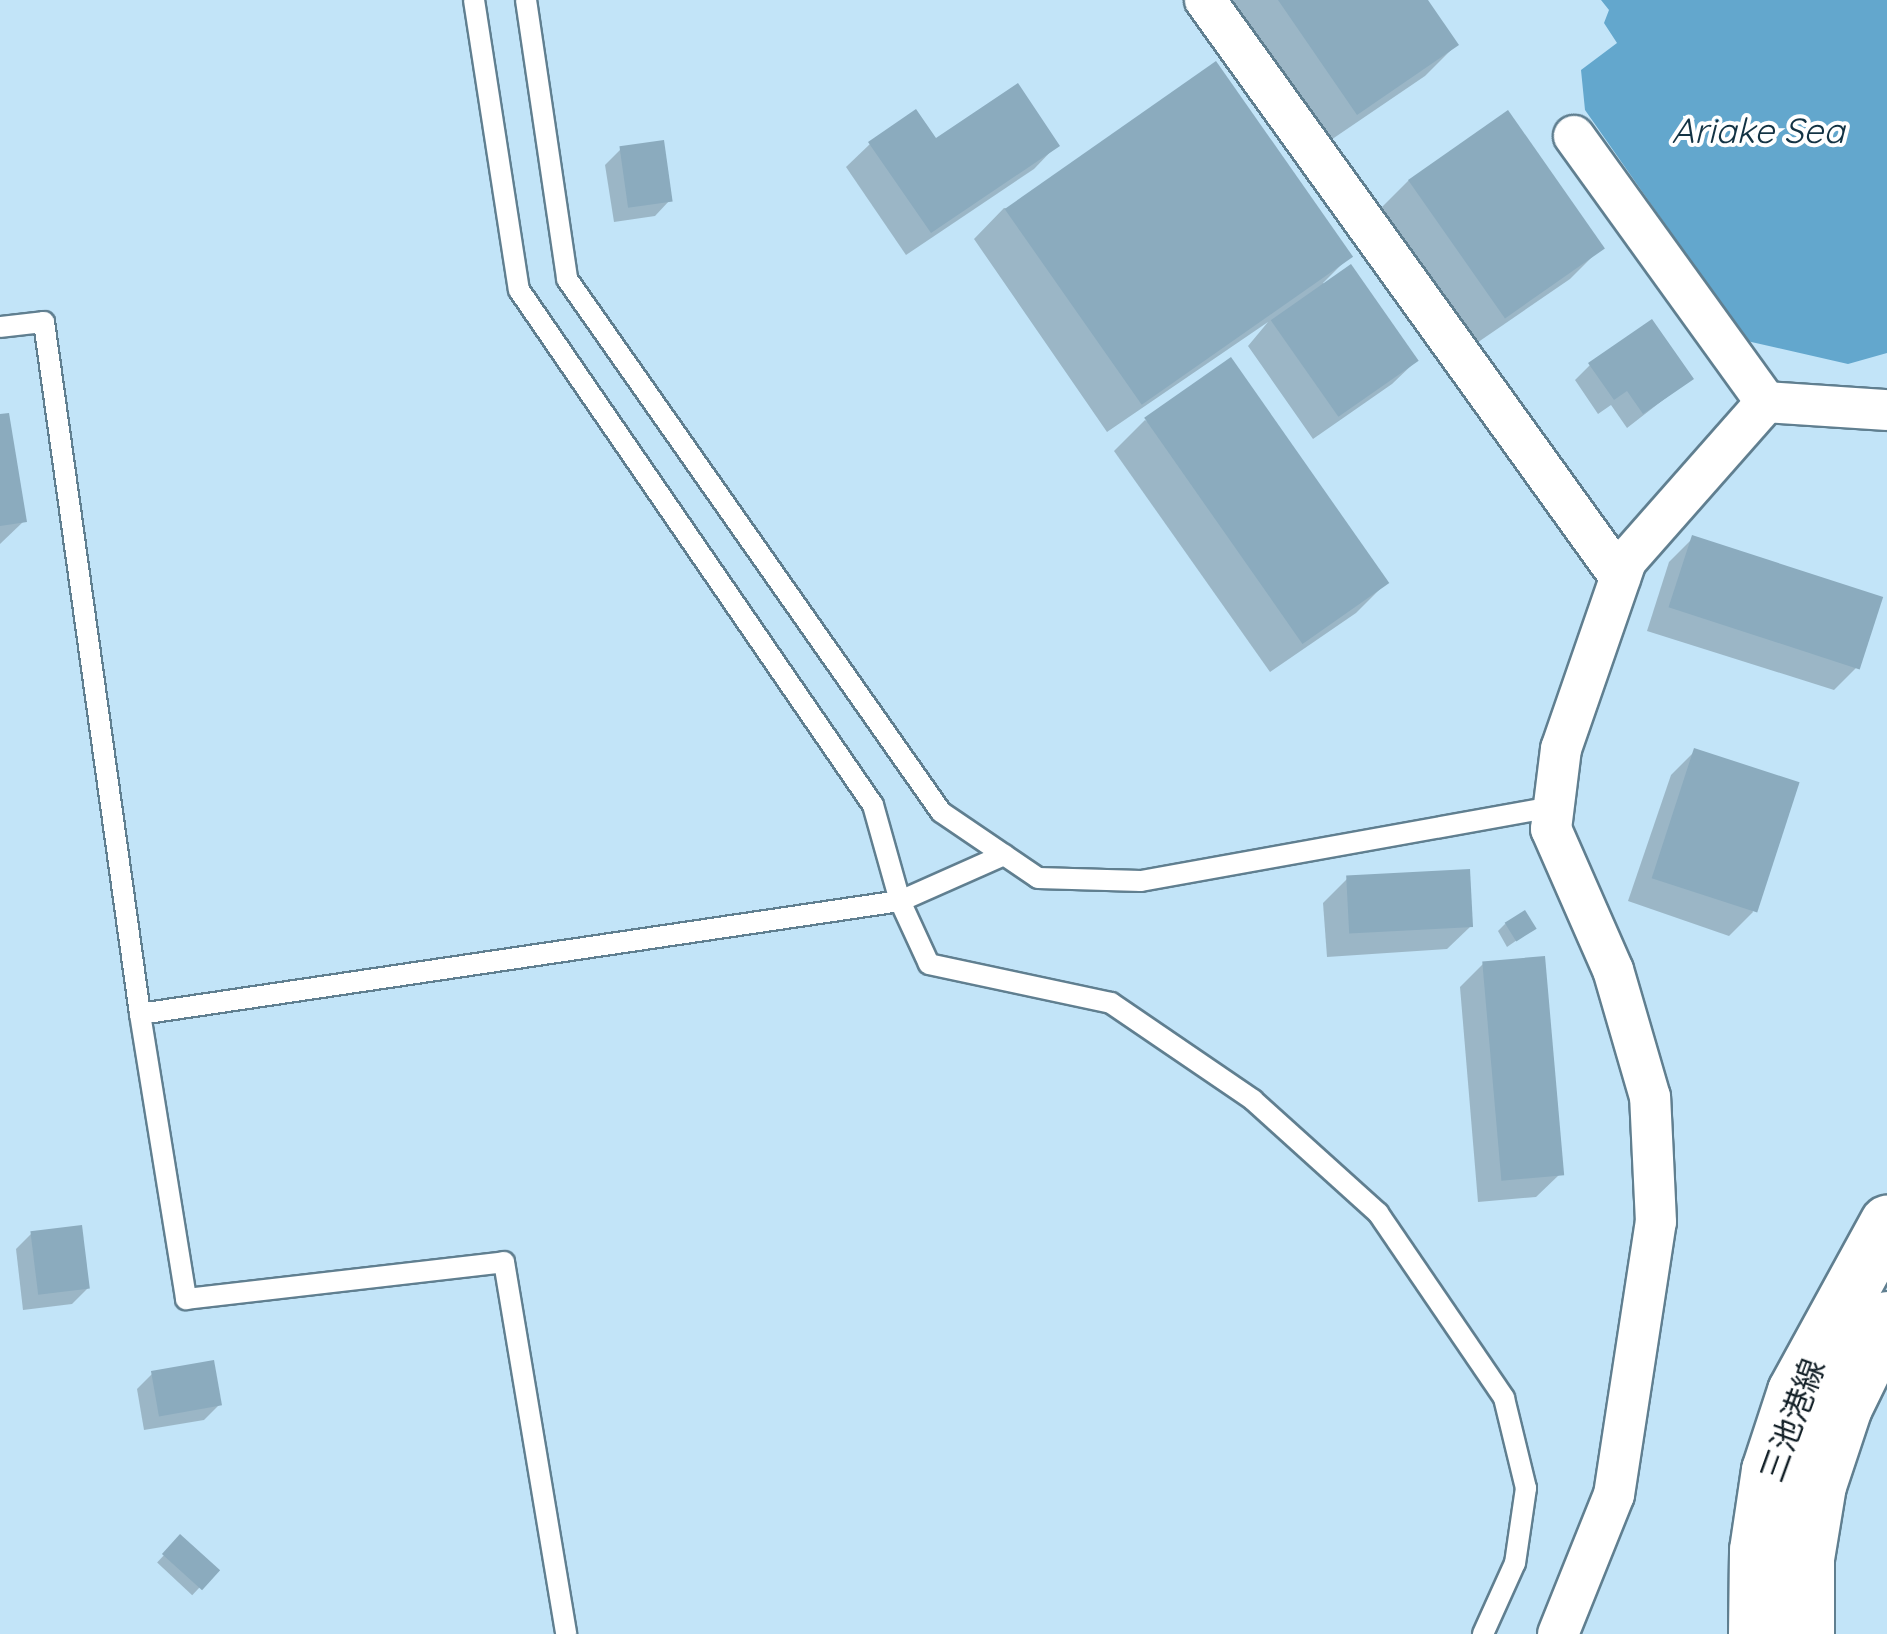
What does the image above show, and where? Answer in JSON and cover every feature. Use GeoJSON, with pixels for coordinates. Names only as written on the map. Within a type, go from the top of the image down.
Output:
{"type":"FeatureCollection","features":[{"type":"Feature","properties":{"kind":"main road","name":"三池港線"},"geometry":{"type":"LineString","coordinates":[[1756,1634],[1757,1550],[1769,1470],[1795,1391],[1887,1224]]}},
{"type":"Feature","properties":{"kind":"main road","name":"三池港線"},"geometry":{"type":"LineString","coordinates":[[1806,1634],[1806,1558],[1818,1485],[1844,1407],[1887,1319]]}},
{"type":"Feature","properties":{"kind":"street"},"geometry":{"type":"LineString","coordinates":[[1205,0],[1620,577]]}},
{"type":"Feature","properties":{"kind":"street"},"geometry":{"type":"LineString","coordinates":[[1574,136],[1766,402]]}},
{"type":"Feature","properties":{"kind":"street"},"geometry":{"type":"LineString","coordinates":[[1558,1634],[1614,1496],[1656,1222],[1650,1097],[1613,970],[1551,829],[1562,749],[1626,561],[1766,402]]}},
{"type":"Feature","properties":{"kind":"street"},"geometry":{"type":"LineString","coordinates":[[1766,402],[1887,410]]}},
{"type":"Feature","properties":{"kind":"lane"},"geometry":{"type":"LineString","coordinates":[[474,0],[519,290],[873,805],[900,901],[929,964],[1111,1003],[1253,1100],[1378,1213],[1504,1398],[1526,1488],[1515,1563],[1483,1634]]}},
{"type":"Feature","properties":{"kind":"lane"},"geometry":{"type":"LineString","coordinates":[[526,0],[567,279],[941,812],[1038,878],[1141,881],[1554,807]]}},
{"type":"Feature","properties":{"kind":"lane"},"geometry":{"type":"LineString","coordinates":[[0,327],[44,322],[140,1014],[186,1299],[504,1262],[566,1634]]}},
{"type":"Feature","properties":{"kind":"lane"},"geometry":{"type":"LineString","coordinates":[[140,1014],[900,901],[1004,855]]}},
{"type":"Feature","properties":{"kind":"water","name":"Ariake Sea"},"geometry":{"type":"Polygon","coordinates":[[[1601,0],[1887,0],[1887,353],[1848,364],[1747,341],[1585,110],[1581,70],[1617,43],[1604,23],[1609,10],[1601,0]]]}},
{"type":"Feature","properties":{"kind":"building"},"geometry":{"type":"Polygon","coordinates":[[[1278,0],[1428,0],[1459,45],[1357,115],[1278,0]]]}},
{"type":"Feature","properties":{"kind":"building"},"geometry":{"type":"Polygon","coordinates":[[[1216,61],[1353,257],[1142,405],[1005,209],[1216,61]]]}},
{"type":"Feature","properties":{"kind":"building"},"geometry":{"type":"Polygon","coordinates":[[[1018,83],[1060,146],[931,233],[868,142],[916,109],[936,138],[1018,83]]]}},
{"type":"Feature","properties":{"kind":"building"},"geometry":{"type":"Polygon","coordinates":[[[1508,110],[1605,248],[1505,318],[1408,180],[1508,110]]]}},
{"type":"Feature","properties":{"kind":"building"},"geometry":{"type":"Polygon","coordinates":[[[664,140],[673,201],[628,208],[619,146],[664,140]]]}},
{"type":"Feature","properties":{"kind":"building"},"geometry":{"type":"Polygon","coordinates":[[[1351,264],[1419,361],[1338,417],[1271,320],[1351,264]]]}},
{"type":"Feature","properties":{"kind":"building"},"geometry":{"type":"Polygon","coordinates":[[[1652,319],[1694,379],[1643,414],[1627,391],[1614,400],[1588,363],[1652,319]]]}},
{"type":"Feature","properties":{"kind":"building"},"geometry":{"type":"Polygon","coordinates":[[[1231,357],[1389,583],[1302,644],[1144,418],[1231,357]]]}},
{"type":"Feature","properties":{"kind":"building"},"geometry":{"type":"Polygon","coordinates":[[[9,413],[27,522],[0,526],[0,414],[9,413]]]}},
{"type":"Feature","properties":{"kind":"building"},"geometry":{"type":"Polygon","coordinates":[[[1692,535],[1883,597],[1860,669],[1669,607],[1692,535]]]}},
{"type":"Feature","properties":{"kind":"building"},"geometry":{"type":"Polygon","coordinates":[[[1694,748],[1800,782],[1757,913],[1652,878],[1694,748]]]}},
{"type":"Feature","properties":{"kind":"building"},"geometry":{"type":"Polygon","coordinates":[[[1470,869],[1473,927],[1349,933],[1346,875],[1470,869]]]}},
{"type":"Feature","properties":{"kind":"building"},"geometry":{"type":"Polygon","coordinates":[[[1525,910],[1537,929],[1516,941],[1505,923],[1525,910]]]}},
{"type":"Feature","properties":{"kind":"building"},"geometry":{"type":"Polygon","coordinates":[[[1545,956],[1564,1175],[1501,1181],[1482,961],[1545,956]]]}},
{"type":"Feature","properties":{"kind":"building"},"geometry":{"type":"Polygon","coordinates":[[[82,1225],[90,1289],[38,1295],[30,1231],[82,1225]]]}},
{"type":"Feature","properties":{"kind":"building"},"geometry":{"type":"Polygon","coordinates":[[[214,1360],[222,1405],[159,1416],[151,1371],[214,1360]]]}},
{"type":"Feature","properties":{"kind":"building"},"geometry":{"type":"Polygon","coordinates":[[[180,1534],[220,1570],[202,1590],[162,1554],[180,1534]]]}}]}
